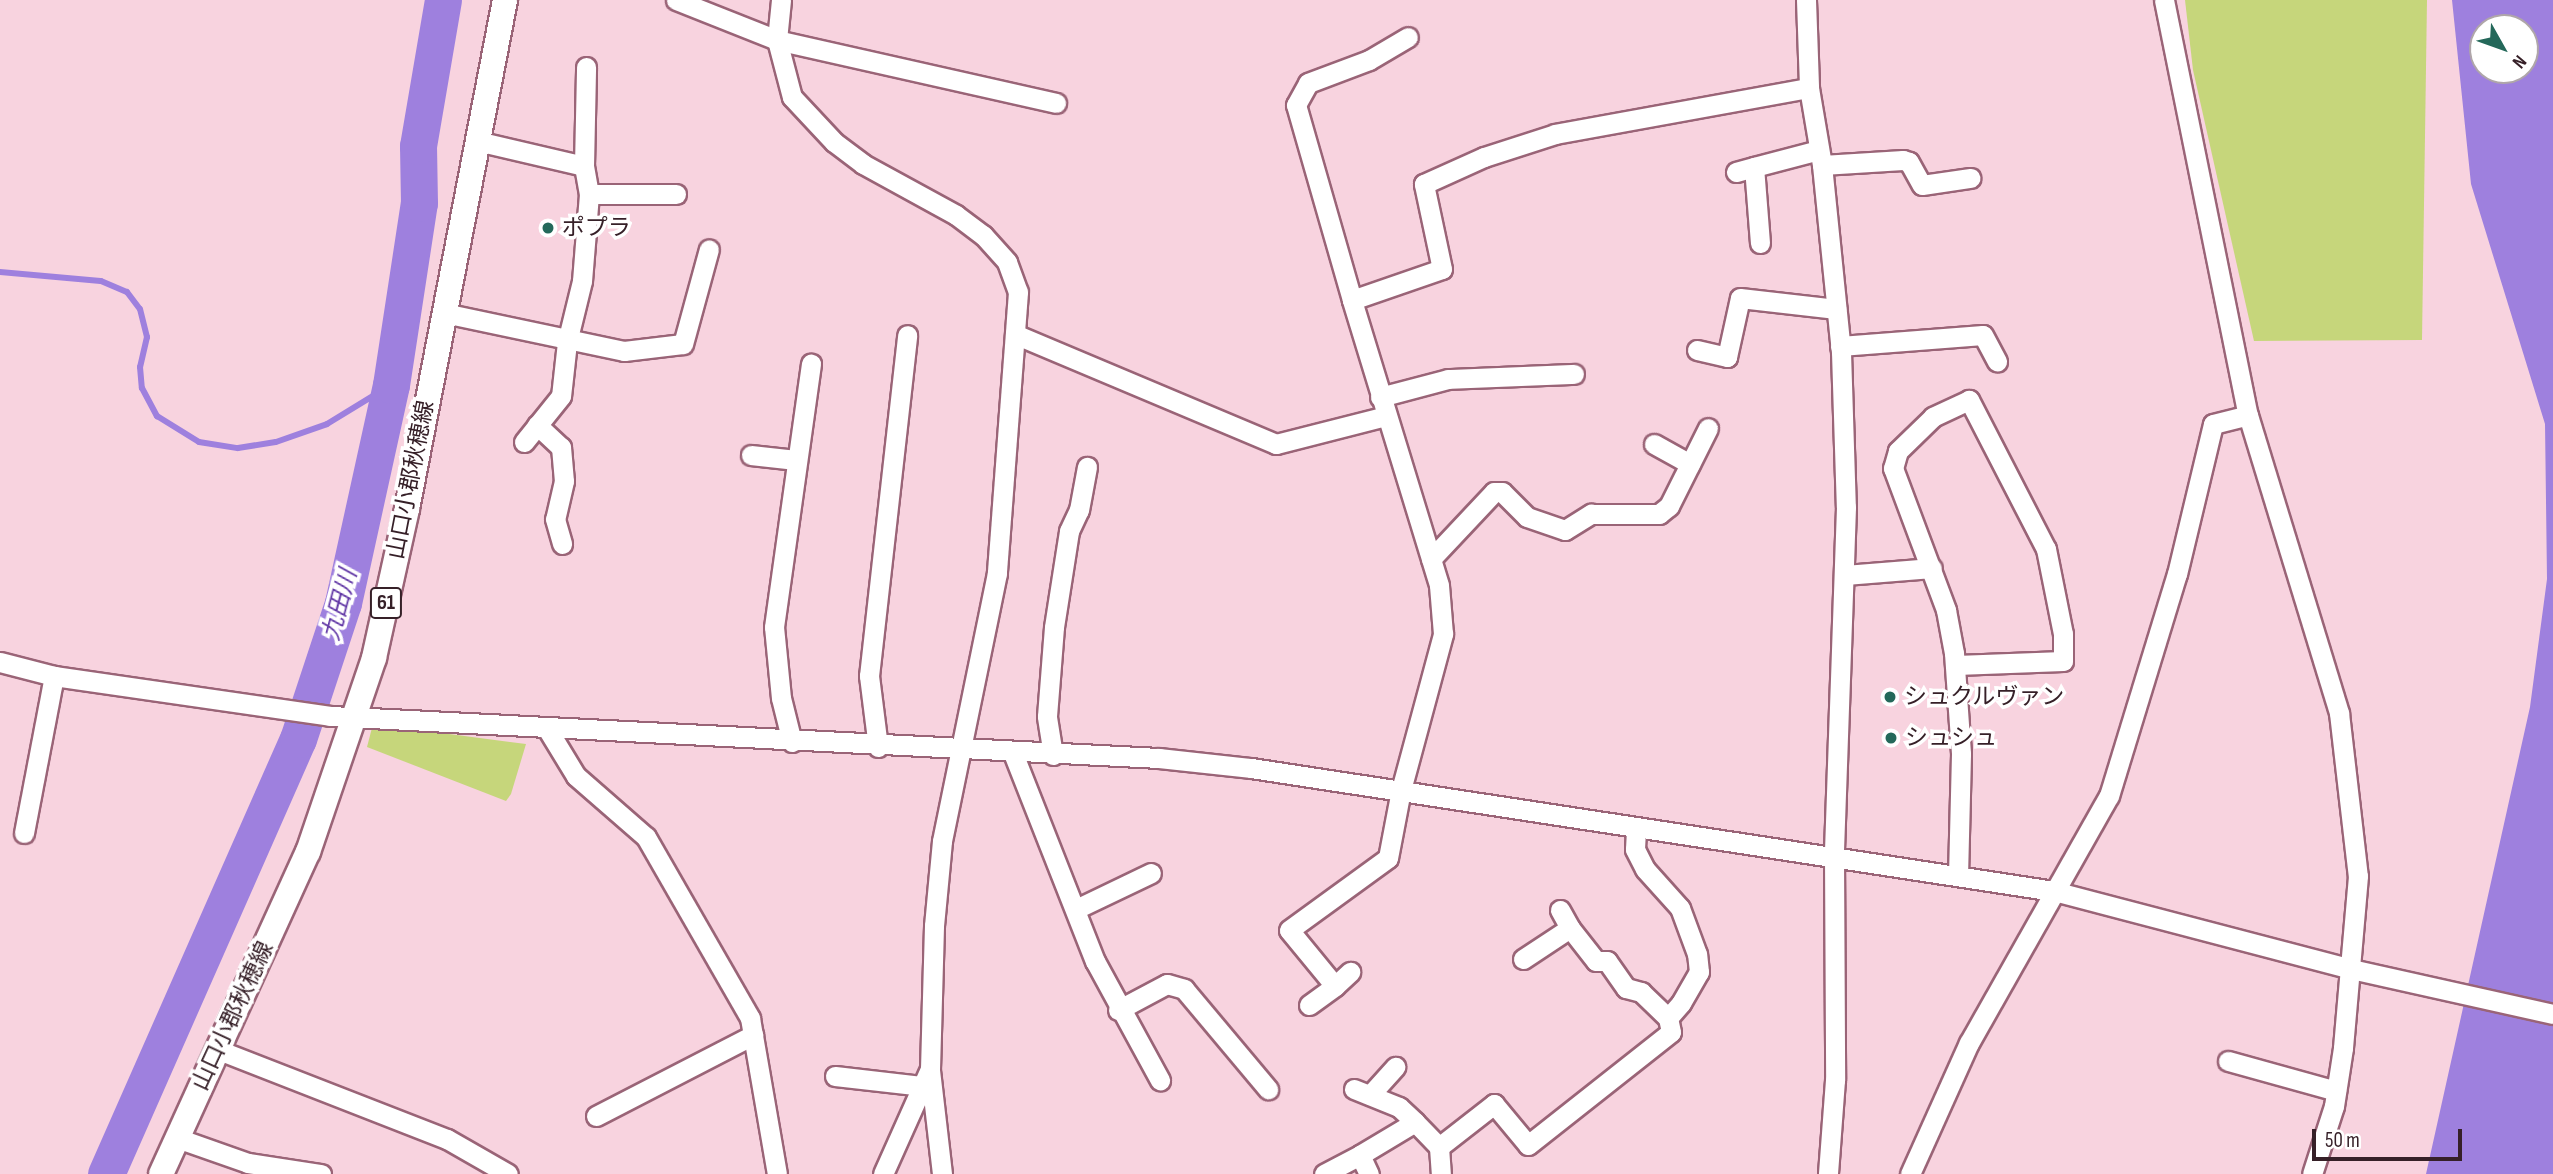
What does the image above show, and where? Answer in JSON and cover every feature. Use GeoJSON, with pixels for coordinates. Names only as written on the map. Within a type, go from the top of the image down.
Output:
{"type":"FeatureCollection","features":[{"type":"Feature","properties":{"kind":"main road","name":"山口小郡秋穂線"},"geometry":{"type":"LineString","coordinates":[[161,1174],[308,852],[356,716],[407,509],[505,0]]}},
{"type":"Feature","properties":{"kind":"street"},"geometry":{"type":"LineString","coordinates":[[676,0],[777,40],[1056,103]]}},
{"type":"Feature","properties":{"kind":"street"},"geometry":{"type":"LineString","coordinates":[[781,0],[777,40],[792,97],[827,135],[891,181],[956,215],[1007,262],[1018,292],[998,573],[942,841],[934,926],[926,1077],[942,1174]]}},
{"type":"Feature","properties":{"kind":"street"},"geometry":{"type":"LineString","coordinates":[[1805,0],[1808,88],[1820,158],[1840,346],[1845,575],[1834,856],[1835,1053],[1828,1174]]}},
{"type":"Feature","properties":{"kind":"street"},"geometry":{"type":"LineString","coordinates":[[2164,0],[2248,415],[2339,713],[2358,876],[2355,970],[2336,1091],[2312,1174]]}},
{"type":"Feature","properties":{"kind":"street"},"geometry":{"type":"LineString","coordinates":[[1335,986],[1289,930],[1388,858],[1401,790],[1443,634],[1445,609],[1383,407],[1296,105],[1308,83],[1368,60],[1408,37]]}},
{"type":"Feature","properties":{"kind":"street"},"geometry":{"type":"LineString","coordinates":[[524,442],[561,396],[567,342],[582,282],[589,194],[584,166],[586,67]]}},
{"type":"Feature","properties":{"kind":"street"},"geometry":{"type":"LineString","coordinates":[[1352,300],[1442,269],[1424,184],[1484,157],[1555,134],[1808,88]]}},
{"type":"Feature","properties":{"kind":"street"},"geometry":{"type":"LineString","coordinates":[[477,141],[584,166]]}},
{"type":"Feature","properties":{"kind":"street"},"geometry":{"type":"LineString","coordinates":[[1760,243],[1745,169],[1820,158],[1903,160],[1909,162],[1922,186],[1970,178]]}},
{"type":"Feature","properties":{"kind":"street"},"geometry":{"type":"LineString","coordinates":[[589,194],[676,194]]}},
{"type":"Feature","properties":{"kind":"street"},"geometry":{"type":"LineString","coordinates":[[444,313],[567,342],[624,351],[683,344],[709,249]]}},
{"type":"Feature","properties":{"kind":"street"},"geometry":{"type":"LineString","coordinates":[[1697,350],[1727,357],[1733,296],[1836,309]]}},
{"type":"Feature","properties":{"kind":"street"},"geometry":{"type":"LineString","coordinates":[[878,747],[869,676],[907,335]]}},
{"type":"Feature","properties":{"kind":"street"},"geometry":{"type":"LineString","coordinates":[[1017,335],[1276,444],[1383,407],[1448,379],[1574,374]]}},
{"type":"Feature","properties":{"kind":"street"},"geometry":{"type":"LineString","coordinates":[[1840,346],[1983,335],[1997,361]]}},
{"type":"Feature","properties":{"kind":"street"},"geometry":{"type":"LineString","coordinates":[[792,742],[781,698],[774,627],[811,363]]}},
{"type":"Feature","properties":{"kind":"street"},"geometry":{"type":"LineString","coordinates":[[1956,665],[2063,661],[2063,634],[2046,549],[1969,400],[1933,417],[1898,451],[1893,468],[1946,610],[1956,665],[1961,754],[1958,875]]}},
{"type":"Feature","properties":{"kind":"street"},"geometry":{"type":"LineString","coordinates":[[1915,1171],[1969,1043],[2109,796],[2177,574],[2213,424],[2248,415]]}},
{"type":"Feature","properties":{"kind":"street"},"geometry":{"type":"LineString","coordinates":[[537,425],[561,447],[564,481],[555,519],[562,544]]}},
{"type":"Feature","properties":{"kind":"street"},"geometry":{"type":"LineString","coordinates":[[1431,559],[1494,492],[1502,492],[1527,517],[1565,530],[1591,514],[1659,514],[1668,506],[1708,428]]}},
{"type":"Feature","properties":{"kind":"street"},"geometry":{"type":"LineString","coordinates":[[1654,444],[1690,464]]}},
{"type":"Feature","properties":{"kind":"street"},"geometry":{"type":"LineString","coordinates":[[751,455],[796,460]]}},
{"type":"Feature","properties":{"kind":"street"},"geometry":{"type":"LineString","coordinates":[[1053,755],[1047,716],[1054,627],[1069,531],[1079,510],[1087,467]]}},
{"type":"Feature","properties":{"kind":"street"},"geometry":{"type":"LineString","coordinates":[[1845,575],[1932,568]]}},
{"type":"Feature","properties":{"kind":"street"},"geometry":{"type":"LineString","coordinates":[[0,662],[54,676],[330,716],[878,747],[1159,758],[1401,790],[2054,891],[2355,970],[2553,1014]]}},
{"type":"Feature","properties":{"kind":"street"},"geometry":{"type":"LineString","coordinates":[[24,833],[54,676]]}},
{"type":"Feature","properties":{"kind":"street"},"geometry":{"type":"LineString","coordinates":[[548,730],[576,776],[646,837],[750,1018],[777,1174]]}},
{"type":"Feature","properties":{"kind":"street"},"geometry":{"type":"LineString","coordinates":[[1013,753],[1118,1010],[1160,1080]]}},
{"type":"Feature","properties":{"kind":"street"},"geometry":{"type":"LineString","coordinates":[[1636,828],[1635,849],[1645,869],[1679,908],[1697,954],[1699,972],[1693,986],[1668,1018]]}},
{"type":"Feature","properties":{"kind":"street"},"geometry":{"type":"LineString","coordinates":[[1076,909],[1151,873]]}},
{"type":"Feature","properties":{"kind":"street"},"geometry":{"type":"LineString","coordinates":[[1439,1147],[1494,1104],[1528,1145],[1671,1032],[1668,1018],[1641,992],[1626,988],[1607,961],[1596,961],[1570,928],[1560,910]]}},
{"type":"Feature","properties":{"kind":"street"},"geometry":{"type":"LineString","coordinates":[[1523,959],[1570,928]]}},
{"type":"Feature","properties":{"kind":"street"},"geometry":{"type":"LineString","coordinates":[[1309,1006],[1350,972]]}},
{"type":"Feature","properties":{"kind":"street"},"geometry":{"type":"LineString","coordinates":[[1118,1010],[1167,984],[1184,989],[1268,1089]]}},
{"type":"Feature","properties":{"kind":"street"},"geometry":{"type":"LineString","coordinates":[[596,1116],[753,1035]]}},
{"type":"Feature","properties":{"kind":"street"},"geometry":{"type":"LineString","coordinates":[[216,1049],[447,1139],[508,1174]]}},
{"type":"Feature","properties":{"kind":"street"},"geometry":{"type":"LineString","coordinates":[[2228,1061],[2336,1091]]}},
{"type":"Feature","properties":{"kind":"street"},"geometry":{"type":"LineString","coordinates":[[1395,1067],[1362,1092],[1399,1107],[1415,1122],[1439,1147],[1441,1174]]}},
{"type":"Feature","properties":{"kind":"street"},"geometry":{"type":"LineString","coordinates":[[835,1076],[926,1077]]}},
{"type":"Feature","properties":{"kind":"street"},"geometry":{"type":"LineString","coordinates":[[883,1174],[926,1077]]}},
{"type":"Feature","properties":{"kind":"street"},"geometry":{"type":"LineString","coordinates":[[1324,1174],[1415,1122]]}},
{"type":"Feature","properties":{"kind":"street"},"geometry":{"type":"LineString","coordinates":[[177,1138],[248,1163],[321,1174]]}},
{"type":"Feature","properties":{"kind":"street"},"geometry":{"type":"LineString","coordinates":[[1360,1155],[1369,1174]]}},
{"type":"Feature","properties":{"kind":"green space"},"geometry":{"type":"Polygon","coordinates":[[[2185,0],[2427,0],[2422,340],[2254,341],[2193,70],[2185,0]]]}},
{"type":"Feature","properties":{"kind":"green space"},"geometry":{"type":"Polygon","coordinates":[[[373,724],[526,744],[511,794],[506,801],[367,747],[373,724]]]}},
{"type":"Feature","properties":{"kind":"shaded area"},"geometry":{"type":"Polygon","coordinates":[[[2452,0],[2553,0],[2553,1174],[2426,1174],[2530,707],[2547,579],[2545,424],[2471,184],[2452,0]]]}},
{"type":"Feature","properties":{"kind":"waterway","name":"九田川"},"geometry":{"type":"LineString","coordinates":[[106,1174],[298,739],[343,603],[391,385],[419,203],[418,146],[443,0]]}},
{"type":"Feature","properties":{"kind":"waterway"},"geometry":{"type":"LineString","coordinates":[[0,272],[101,281],[127,292],[140,309],[147,337],[140,367],[142,388],[157,416],[199,442],[238,448],[276,442],[327,424],[391,385]]}},
{"type":"Feature","properties":{"kind":"place","name":"ポプラ"},"geometry":{"type":"Point","coordinates":[548,228]}},
{"type":"Feature","properties":{"kind":"place","name":"シュクルヴァン"},"geometry":{"type":"Point","coordinates":[1890,697]}},
{"type":"Feature","properties":{"kind":"place","name":"シュシュ"},"geometry":{"type":"Point","coordinates":[1891,738]}}]}
